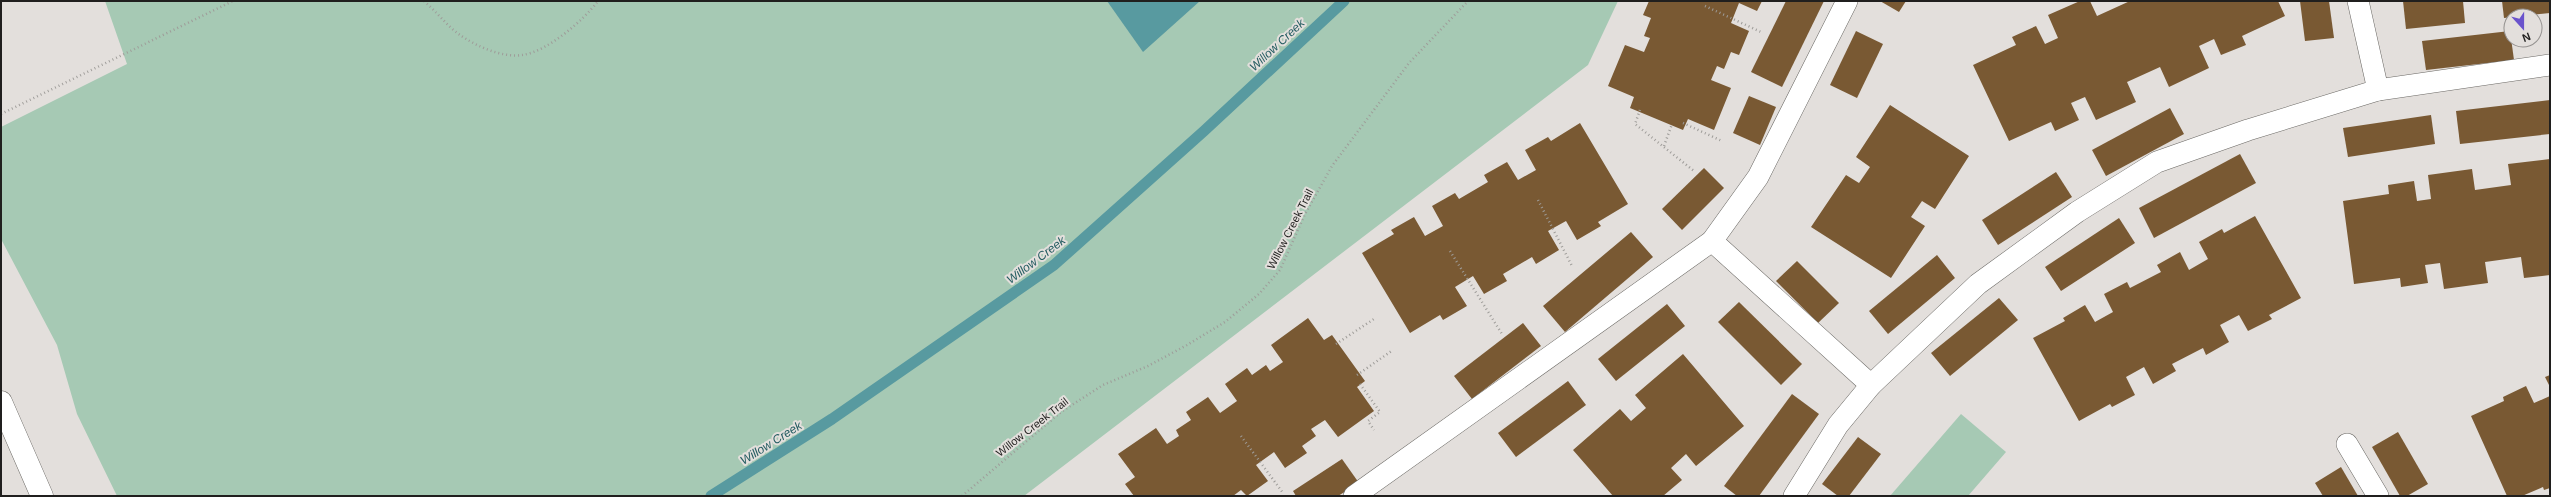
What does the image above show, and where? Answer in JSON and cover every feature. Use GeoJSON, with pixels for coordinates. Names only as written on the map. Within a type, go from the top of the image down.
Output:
{"type":"FeatureCollection","features":[{"type":"Feature","properties":{"kind":"main road"},"geometry":{"type":"LineString","coordinates":[[1,402],[42,496]]}},
{"type":"Feature","properties":{"kind":"lane"},"geometry":{"type":"LineString","coordinates":[[1354,496],[1712,241],[1758,177],[1847,1]]}},
{"type":"Feature","properties":{"kind":"lane"},"geometry":{"type":"LineString","coordinates":[[2358,1],[2378,90]]}},
{"type":"Feature","properties":{"kind":"lane"},"geometry":{"type":"LineString","coordinates":[[1794,496],[1838,425],[1871,386],[1978,284],[2077,212],[2157,162],[2248,130],[2378,90],[2550,65]]}},
{"type":"Feature","properties":{"kind":"lane"},"geometry":{"type":"LineString","coordinates":[[1712,241],[1871,386]]}},
{"type":"Feature","properties":{"kind":"lane"},"geometry":{"type":"LineString","coordinates":[[2347,444],[2378,496]]}},
{"type":"Feature","properties":{"kind":"path"},"geometry":{"type":"LineString","coordinates":[[1,114],[233,1]]}},
{"type":"Feature","properties":{"kind":"path"},"geometry":{"type":"LineString","coordinates":[[424,1],[460,35],[504,55],[524,55],[547,46],[569,29],[598,1]]}},
{"type":"Feature","properties":{"kind":"path","name":"Willow Creek Trail"},"geometry":{"type":"LineString","coordinates":[[962,496],[1061,412],[1104,385],[1148,366],[1187,345],[1225,322],[1259,294],[1280,270],[1305,214],[1332,166],[1409,63],[1468,1]]}},
{"type":"Feature","properties":{"kind":"path"},"geometry":{"type":"LineString","coordinates":[[1706,6],[1761,32]]}},
{"type":"Feature","properties":{"kind":"path"},"geometry":{"type":"LineString","coordinates":[[1640,110],[1635,124],[1694,171]]}},
{"type":"Feature","properties":{"kind":"path"},"geometry":{"type":"LineString","coordinates":[[1683,123],[1722,141]]}},
{"type":"Feature","properties":{"kind":"path"},"geometry":{"type":"LineString","coordinates":[[1664,146],[1672,124]]}},
{"type":"Feature","properties":{"kind":"path"},"geometry":{"type":"LineString","coordinates":[[1538,200],[1572,266]]}},
{"type":"Feature","properties":{"kind":"path"},"geometry":{"type":"LineString","coordinates":[[1450,250],[1502,334]]}},
{"type":"Feature","properties":{"kind":"path"},"geometry":{"type":"LineString","coordinates":[[1336,344],[1374,319]]}},
{"type":"Feature","properties":{"kind":"path"},"geometry":{"type":"LineString","coordinates":[[1357,375],[1393,350]]}},
{"type":"Feature","properties":{"kind":"path"},"geometry":{"type":"LineString","coordinates":[[1360,384],[1380,412],[1368,421],[1374,430]]}},
{"type":"Feature","properties":{"kind":"path"},"geometry":{"type":"LineString","coordinates":[[1241,436],[1283,493]]}},
{"type":"Feature","properties":{"kind":"green space"},"geometry":{"type":"Polygon","coordinates":[[[105,1],[1618,1],[1588,65],[1024,496],[117,496],[77,414],[57,345],[1,239],[1,127],[127,64],[105,1]]]}},
{"type":"Feature","properties":{"kind":"green space"},"geometry":{"type":"Polygon","coordinates":[[[1961,414],[2006,452],[1968,496],[1890,496],[1961,414]]]}},
{"type":"Feature","properties":{"kind":"water"},"geometry":{"type":"Polygon","coordinates":[[[1107,1],[1200,1],[1143,52],[1107,1]]]}},
{"type":"Feature","properties":{"kind":"building"},"geometry":{"type":"Polygon","coordinates":[[[1649,1],[1762,1],[1757,11],[1739,3],[1731,23],[1749,31],[1739,55],[1731,52],[1724,69],[1717,66],[1711,80],[1731,88],[1714,130],[1688,119],[1683,130],[1630,108],[1634,97],[1608,86],[1625,45],[1644,52],[1650,38],[1644,36],[1651,18],[1643,15],[1649,1]]]}},
{"type":"Feature","properties":{"kind":"building"},"geometry":{"type":"Polygon","coordinates":[[[1786,1],[1824,1],[1782,87],[1751,72],[1786,1]]]}},
{"type":"Feature","properties":{"kind":"building"},"geometry":{"type":"Polygon","coordinates":[[[1880,1],[1906,1],[1899,12],[1880,1]]]}},
{"type":"Feature","properties":{"kind":"building"},"geometry":{"type":"Polygon","coordinates":[[[2080,1],[2090,1],[2097,16],[2130,1],[2278,1],[2285,16],[2242,36],[2246,45],[2221,55],[2214,39],[2199,46],[2209,68],[2169,87],[2160,67],[2127,82],[2136,102],[2096,120],[2085,97],[2071,103],[2079,120],[2055,131],[2051,122],[2009,141],[1973,65],[2016,45],[2012,37],[2036,26],[2045,44],[2058,38],[2048,15],[2080,1]]]}},
{"type":"Feature","properties":{"kind":"building"},"geometry":{"type":"Polygon","coordinates":[[[2300,1],[2329,1],[2334,38],[2305,41],[2300,1]]]}},
{"type":"Feature","properties":{"kind":"building"},"geometry":{"type":"Polygon","coordinates":[[[2403,1],[2463,1],[2465,23],[2406,29],[2403,1]]]}},
{"type":"Feature","properties":{"kind":"building"},"geometry":{"type":"Polygon","coordinates":[[[2502,1],[2550,1],[2550,13],[2543,14],[2543,8],[2503,8],[2503,10],[2502,1]]]}},
{"type":"Feature","properties":{"kind":"building"},"geometry":{"type":"Polygon","coordinates":[[[1856,31],[1883,44],[1857,98],[1830,85],[1856,31]]]}},
{"type":"Feature","properties":{"kind":"building"},"geometry":{"type":"Polygon","coordinates":[[[2503,32],[2503,48],[2512,48],[2514,60],[2426,70],[2422,41],[2503,32]]]}},
{"type":"Feature","properties":{"kind":"building"},"geometry":{"type":"Polygon","coordinates":[[[1749,96],[1776,107],[1760,145],[1733,133],[1749,96]]]}},
{"type":"Feature","properties":{"kind":"building"},"geometry":{"type":"Polygon","coordinates":[[[2550,100],[2550,134],[2460,144],[2456,111],[2550,100]]]}},
{"type":"Feature","properties":{"kind":"building"},"geometry":{"type":"Polygon","coordinates":[[[1890,105],[1969,156],[1935,209],[1922,201],[1911,217],[1925,226],[1891,278],[1811,227],[1846,175],[1859,183],[1870,167],[1856,157],[1890,105]]]}},
{"type":"Feature","properties":{"kind":"building"},"geometry":{"type":"Polygon","coordinates":[[[2170,108],[2184,134],[2106,176],[2092,150],[2170,108]]]}},
{"type":"Feature","properties":{"kind":"building"},"geometry":{"type":"Polygon","coordinates":[[[2431,115],[2435,144],[2348,157],[2343,128],[2431,115]]]}},
{"type":"Feature","properties":{"kind":"building"},"geometry":{"type":"Polygon","coordinates":[[[1580,123],[1628,204],[1598,222],[1601,226],[1577,240],[1566,221],[1548,231],[1559,250],[1536,264],[1532,257],[1503,274],[1507,281],[1484,294],[1473,276],[1455,287],[1467,306],[1443,320],[1440,315],[1410,333],[1362,253],[1394,234],[1391,230],[1414,217],[1425,236],[1443,226],[1432,206],[1455,193],[1459,199],[1488,182],[1484,175],[1507,162],[1518,180],[1536,170],[1525,150],[1548,137],[1551,141],[1580,123]]]}},
{"type":"Feature","properties":{"kind":"building"},"geometry":{"type":"Polygon","coordinates":[[[2240,154],[2256,183],[2154,238],[2139,208],[2240,154]]]}},
{"type":"Feature","properties":{"kind":"building"},"geometry":{"type":"Polygon","coordinates":[[[2550,159],[2550,275],[2524,278],[2521,257],[2485,262],[2488,283],[2444,289],[2440,263],[2425,265],[2428,283],[2401,287],[2400,278],[2354,284],[2343,201],[2389,194],[2388,185],[2414,181],[2417,201],[2431,199],[2428,175],[2472,169],[2475,190],[2511,185],[2508,164],[2550,159]]]}},
{"type":"Feature","properties":{"kind":"building"},"geometry":{"type":"Polygon","coordinates":[[[1704,168],[1724,188],[1682,230],[1662,209],[1704,168]]]}},
{"type":"Feature","properties":{"kind":"building"},"geometry":{"type":"Polygon","coordinates":[[[2056,172],[2072,197],[1998,245],[1982,220],[2056,172]]]}},
{"type":"Feature","properties":{"kind":"building"},"geometry":{"type":"Polygon","coordinates":[[[2255,216],[2301,298],[2269,315],[2272,319],[2248,331],[2239,315],[2220,325],[2229,342],[2206,355],[2203,348],[2172,364],[2176,371],[2153,384],[2144,367],[2126,377],[2135,395],[2112,407],[2110,404],[2079,421],[2033,338],[2065,321],[2063,318],[2085,305],[2095,322],[2113,312],[2104,294],[2127,282],[2130,288],[2161,272],[2157,265],[2180,252],[2189,270],[2208,259],[2199,242],[2222,229],[2224,233],[2255,216]]]}},
{"type":"Feature","properties":{"kind":"building"},"geometry":{"type":"Polygon","coordinates":[[[2119,218],[2135,243],[2061,291],[2045,267],[2119,218]]]}},
{"type":"Feature","properties":{"kind":"building"},"geometry":{"type":"Polygon","coordinates":[[[1631,232],[1653,257],[1565,332],[1543,306],[1631,232]]]}},
{"type":"Feature","properties":{"kind":"building"},"geometry":{"type":"Polygon","coordinates":[[[1937,255],[1955,278],[1888,334],[1869,311],[1937,255]]]}},
{"type":"Feature","properties":{"kind":"building"},"geometry":{"type":"Polygon","coordinates":[[[1797,261],[1839,303],[1818,323],[1776,281],[1797,261]]]}},
{"type":"Feature","properties":{"kind":"building"},"geometry":{"type":"Polygon","coordinates":[[[1999,298],[2018,320],[1950,376],[1931,353],[1999,298]]]}},
{"type":"Feature","properties":{"kind":"building"},"geometry":{"type":"Polygon","coordinates":[[[1739,302],[1802,364],[1781,385],[1718,322],[1739,302]]]}},
{"type":"Feature","properties":{"kind":"building"},"geometry":{"type":"Polygon","coordinates":[[[1667,304],[1685,326],[1616,381],[1598,359],[1667,304]]]}},
{"type":"Feature","properties":{"kind":"building"},"geometry":{"type":"Polygon","coordinates":[[[1308,318],[1324,340],[1332,335],[1365,381],[1357,387],[1374,411],[1338,437],[1325,420],[1311,429],[1316,436],[1302,446],[1307,453],[1285,468],[1274,452],[1256,465],[1268,481],[1247,496],[1241,490],[1233,496],[1134,496],[1125,484],[1135,477],[1118,454],[1156,428],[1167,444],[1179,436],[1176,430],[1191,420],[1186,412],[1208,397],[1220,413],[1237,401],[1225,384],[1247,368],[1252,375],[1266,365],[1270,371],[1283,362],[1271,345],[1308,318]]]}},
{"type":"Feature","properties":{"kind":"building"},"geometry":{"type":"Polygon","coordinates":[[[1523,323],[1541,346],[1472,399],[1454,376],[1523,323]]]}},
{"type":"Feature","properties":{"kind":"building"},"geometry":{"type":"Polygon","coordinates":[[[1683,354],[1744,426],[1696,466],[1686,454],[1671,468],[1682,480],[1663,496],[1613,496],[1573,450],[1620,409],[1631,421],[1646,408],[1635,395],[1683,354]]]}},
{"type":"Feature","properties":{"kind":"building"},"geometry":{"type":"Polygon","coordinates":[[[2550,375],[2550,387],[2545,377],[2550,375]]]}},
{"type":"Feature","properties":{"kind":"building"},"geometry":{"type":"Polygon","coordinates":[[[1568,381],[1586,405],[1516,457],[1498,433],[1568,381]]]}},
{"type":"Feature","properties":{"kind":"building"},"geometry":{"type":"Polygon","coordinates":[[[2526,386],[2534,403],[2550,396],[2550,488],[2544,490],[2543,487],[2522,496],[2507,496],[2471,416],[2504,401],[2503,397],[2526,386]]]}},
{"type":"Feature","properties":{"kind":"building"},"geometry":{"type":"Polygon","coordinates":[[[1792,394],[1819,414],[1759,496],[1737,496],[1724,486],[1792,394]]]}},
{"type":"Feature","properties":{"kind":"building"},"geometry":{"type":"Polygon","coordinates":[[[2398,432],[2428,484],[2407,496],[2400,496],[2372,447],[2398,432]]]}},
{"type":"Feature","properties":{"kind":"building"},"geometry":{"type":"Polygon","coordinates":[[[1858,437],[1881,454],[1849,496],[1838,496],[1822,484],[1858,437]]]}},
{"type":"Feature","properties":{"kind":"building"},"geometry":{"type":"Polygon","coordinates":[[[1342,459],[1359,483],[1338,496],[1296,496],[1293,491],[1342,459]]]}},
{"type":"Feature","properties":{"kind":"building"},"geometry":{"type":"Polygon","coordinates":[[[2341,467],[2358,496],[2323,496],[2315,483],[2341,467]]]}},
{"type":"Feature","properties":{"kind":"waterway","name":"Willow Creek"},"geometry":{"type":"LineString","coordinates":[[711,496],[832,419],[1054,265],[1204,131],[1344,1]]}}]}
